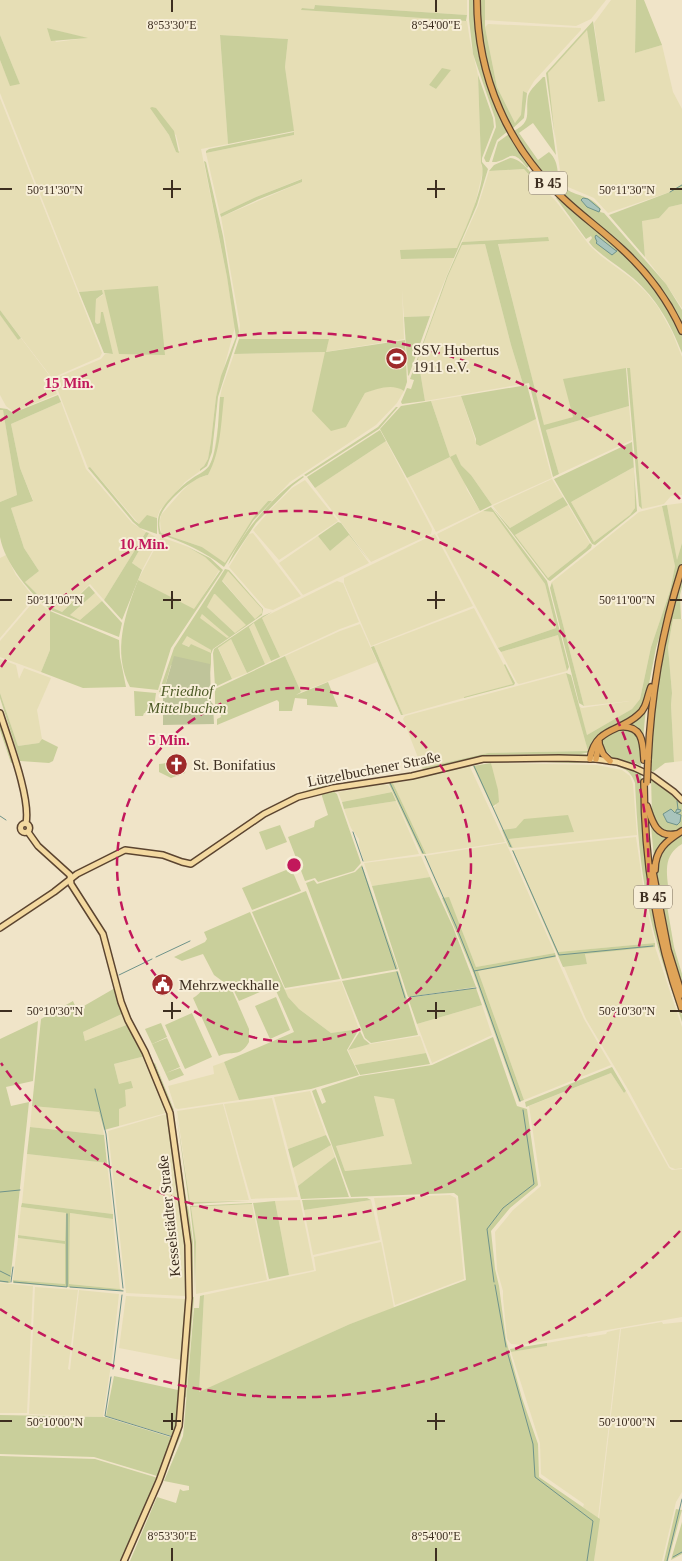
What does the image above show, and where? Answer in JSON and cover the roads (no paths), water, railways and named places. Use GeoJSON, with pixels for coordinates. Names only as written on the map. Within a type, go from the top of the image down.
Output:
{"type":"FeatureCollection","features":[{"type":"Feature","properties":{"kind":"highway","name":"B 45"},"geometry":{"type":"LineString","coordinates":[[477,0],[479,38],[488,78],[500,110],[518,144],[531,164],[551,187],[638,264],[659,291],[682,331]]}},
{"type":"Feature","properties":{"kind":"highway","name":"B 45"},"geometry":{"type":"LineString","coordinates":[[682,568],[658,650],[652,687],[646,760],[646,840],[652,894],[663,946],[682,1008]]}},
{"type":"Feature","properties":{"kind":"highway","name":"B 45"},"geometry":{"type":"LineString","coordinates":[[646,760],[663,636]]}},
{"type":"Feature","properties":{"kind":"highway"},"geometry":{"type":"LineString","coordinates":[[593,759],[594,745],[602,736],[640,714],[652,687]]}},
{"type":"Feature","properties":{"kind":"highway"},"geometry":{"type":"LineString","coordinates":[[614,728],[626,726],[637,732],[642,740],[646,760]]}},
{"type":"Feature","properties":{"kind":"highway"},"geometry":{"type":"LineString","coordinates":[[593,759],[602,736]]}},
{"type":"Feature","properties":{"kind":"highway"},"geometry":{"type":"LineString","coordinates":[[599,744],[602,754],[610,761]]}},
{"type":"Feature","properties":{"kind":"highway","name":"B 45"},"geometry":{"type":"LineString","coordinates":[[646,782],[654,879],[668,950],[682,995]]}},
{"type":"Feature","properties":{"kind":"highway"},"geometry":{"type":"LineString","coordinates":[[647,806],[652,822],[658,831],[670,835],[681,832]]}},
{"type":"Feature","properties":{"kind":"highway"},"geometry":{"type":"LineString","coordinates":[[654,879],[655,861],[658,852],[666,842],[681,832]]}},
{"type":"Feature","properties":{"kind":"main road","name":"Kesselstädter Straße"},"geometry":{"type":"LineString","coordinates":[[0,713],[19,773],[26,810],[26,823],[21,828],[23,832],[28,832],[40,848],[70,875],[71,884],[103,934],[116,988],[168,1106],[172,1121],[188,1245],[189,1298],[179,1426],[163,1472],[124,1561]]}},
{"type":"Feature","properties":{"kind":"main road","name":"Lützelbuchener Straße"},"geometry":{"type":"LineString","coordinates":[[70,879],[125,850],[163,855],[192,864],[275,808],[291,800],[342,786],[412,776],[483,760],[560,758],[610,761],[629,765],[652,776],[682,800]]}},
{"type":"Feature","properties":{"kind":"main road"},"geometry":{"type":"LineString","coordinates":[[0,928],[70,879]]}},
{"type":"Feature","properties":{"kind":"water"},"geometry":{"type":"Polygon","coordinates":[[[583,198],[588,199],[600,209],[599,212],[587,207],[581,200],[583,198]]]}},
{"type":"Feature","properties":{"kind":"water"},"geometry":{"type":"Polygon","coordinates":[[[596,235],[617,251],[612,255],[596,243],[596,235]]]}},
{"type":"Feature","properties":{"kind":"water"},"geometry":{"type":"Polygon","coordinates":[[[671,809],[675,813],[677,809],[681,810],[676,813],[681,815],[680,822],[677,825],[667,822],[663,814],[671,809]]]}},
{"type":"Feature","properties":{"kind":"waterway"},"geometry":{"type":"LineString","coordinates":[[670,192],[682,185]]}},
{"type":"Feature","properties":{"kind":"waterway"},"geometry":{"type":"LineString","coordinates":[[474,766],[511,847]]}},
{"type":"Feature","properties":{"kind":"waterway"},"geometry":{"type":"LineString","coordinates":[[390,783],[423,853]]}},
{"type":"Feature","properties":{"kind":"waterway"},"geometry":{"type":"LineString","coordinates":[[677,801],[678,809]]}},
{"type":"Feature","properties":{"kind":"waterway"},"geometry":{"type":"LineString","coordinates":[[0,816],[6,820]]}},
{"type":"Feature","properties":{"kind":"waterway"},"geometry":{"type":"LineString","coordinates":[[353,832],[363,861]]}},
{"type":"Feature","properties":{"kind":"waterway"},"geometry":{"type":"LineString","coordinates":[[513,851],[559,955],[653,946]]}},
{"type":"Feature","properties":{"kind":"waterway"},"geometry":{"type":"LineString","coordinates":[[425,856],[474,971],[520,1101]]}},
{"type":"Feature","properties":{"kind":"waterway"},"geometry":{"type":"LineString","coordinates":[[362,867],[396,969]]}},
{"type":"Feature","properties":{"kind":"waterway"},"geometry":{"type":"LineString","coordinates":[[156,957],[190,941]]}},
{"type":"Feature","properties":{"kind":"waterway"},"geometry":{"type":"LineString","coordinates":[[474,971],[555,956]]}},
{"type":"Feature","properties":{"kind":"waterway"},"geometry":{"type":"LineString","coordinates":[[119,975],[152,959]]}},
{"type":"Feature","properties":{"kind":"waterway"},"geometry":{"type":"LineString","coordinates":[[397,972],[405,998]]}},
{"type":"Feature","properties":{"kind":"waterway"},"geometry":{"type":"LineString","coordinates":[[410,997],[476,988]]}},
{"type":"Feature","properties":{"kind":"waterway"},"geometry":{"type":"LineString","coordinates":[[123,999],[128,1014]]}},
{"type":"Feature","properties":{"kind":"waterway"},"geometry":{"type":"LineString","coordinates":[[132,1021],[139,1036]]}},
{"type":"Feature","properties":{"kind":"waterway"},"geometry":{"type":"LineString","coordinates":[[149,1055],[152,1061]]}},
{"type":"Feature","properties":{"kind":"waterway"},"geometry":{"type":"LineString","coordinates":[[154,1065],[171,1108]]}},
{"type":"Feature","properties":{"kind":"waterway"},"geometry":{"type":"LineString","coordinates":[[95,1089],[106,1134],[123,1288]]}},
{"type":"Feature","properties":{"kind":"waterway"},"geometry":{"type":"LineString","coordinates":[[494,1282],[487,1229],[503,1208],[534,1184],[523,1110]]}},
{"type":"Feature","properties":{"kind":"waterway"},"geometry":{"type":"LineString","coordinates":[[173,1113],[177,1145]]}},
{"type":"Feature","properties":{"kind":"waterway"},"geometry":{"type":"LineString","coordinates":[[0,1192],[20,1190]]}},
{"type":"Feature","properties":{"kind":"waterway"},"geometry":{"type":"LineString","coordinates":[[185,1208],[189,1234]]}},
{"type":"Feature","properties":{"kind":"waterway"},"geometry":{"type":"LineString","coordinates":[[14,1282],[67,1287],[67,1214]]}},
{"type":"Feature","properties":{"kind":"waterway"},"geometry":{"type":"LineString","coordinates":[[190,1248],[191,1276]]}},
{"type":"Feature","properties":{"kind":"waterway"},"geometry":{"type":"LineString","coordinates":[[11,1282],[13,1267]]}},
{"type":"Feature","properties":{"kind":"waterway"},"geometry":{"type":"LineString","coordinates":[[0,1271],[10,1276]]}},
{"type":"Feature","properties":{"kind":"waterway"},"geometry":{"type":"LineString","coordinates":[[0,1281],[8,1282]]}},
{"type":"Feature","properties":{"kind":"waterway"},"geometry":{"type":"LineString","coordinates":[[495,1285],[506,1347]]}},
{"type":"Feature","properties":{"kind":"waterway"},"geometry":{"type":"LineString","coordinates":[[70,1287],[123,1291]]}},
{"type":"Feature","properties":{"kind":"waterway"},"geometry":{"type":"LineString","coordinates":[[113,1369],[122,1295]]}},
{"type":"Feature","properties":{"kind":"waterway"},"geometry":{"type":"LineString","coordinates":[[507,1351],[533,1444],[535,1477],[593,1521],[587,1561]]}},
{"type":"Feature","properties":{"kind":"waterway"},"geometry":{"type":"LineString","coordinates":[[111,1377],[105,1416],[173,1437]]}},
{"type":"Feature","properties":{"kind":"waterway"},"geometry":{"type":"LineString","coordinates":[[184,1397],[185,1379]]}},
{"type":"Feature","properties":{"kind":"waterway"},"geometry":{"type":"LineString","coordinates":[[183,1412],[184,1400]]}},
{"type":"Feature","properties":{"kind":"waterway"},"geometry":{"type":"LineString","coordinates":[[170,1458],[180,1431]]}},
{"type":"Feature","properties":{"kind":"waterway"},"geometry":{"type":"LineString","coordinates":[[667,1561],[682,1499]]}},
{"type":"Feature","properties":{"kind":"waterway"},"geometry":{"type":"LineString","coordinates":[[673,1557],[682,1552]]}},
{"type":"Feature","properties":{"kind":"place","name":"SSV Hubertus 1911 e.V."},"geometry":{"type":"Point","coordinates":[397,359]}},
{"type":"Feature","properties":{"kind":"place","name":"St. Bonifatius"},"geometry":{"type":"Point","coordinates":[177,765]}},
{"type":"Feature","properties":{"kind":"place","name":"Mehrzweckhalle"},"geometry":{"type":"Point","coordinates":[163,985]}},
{"type":"Feature","properties":{"kind":"park label","name":"Friedhof Mittelbuchen"},"geometry":{"type":"Point","coordinates":[187,700]}}]}
